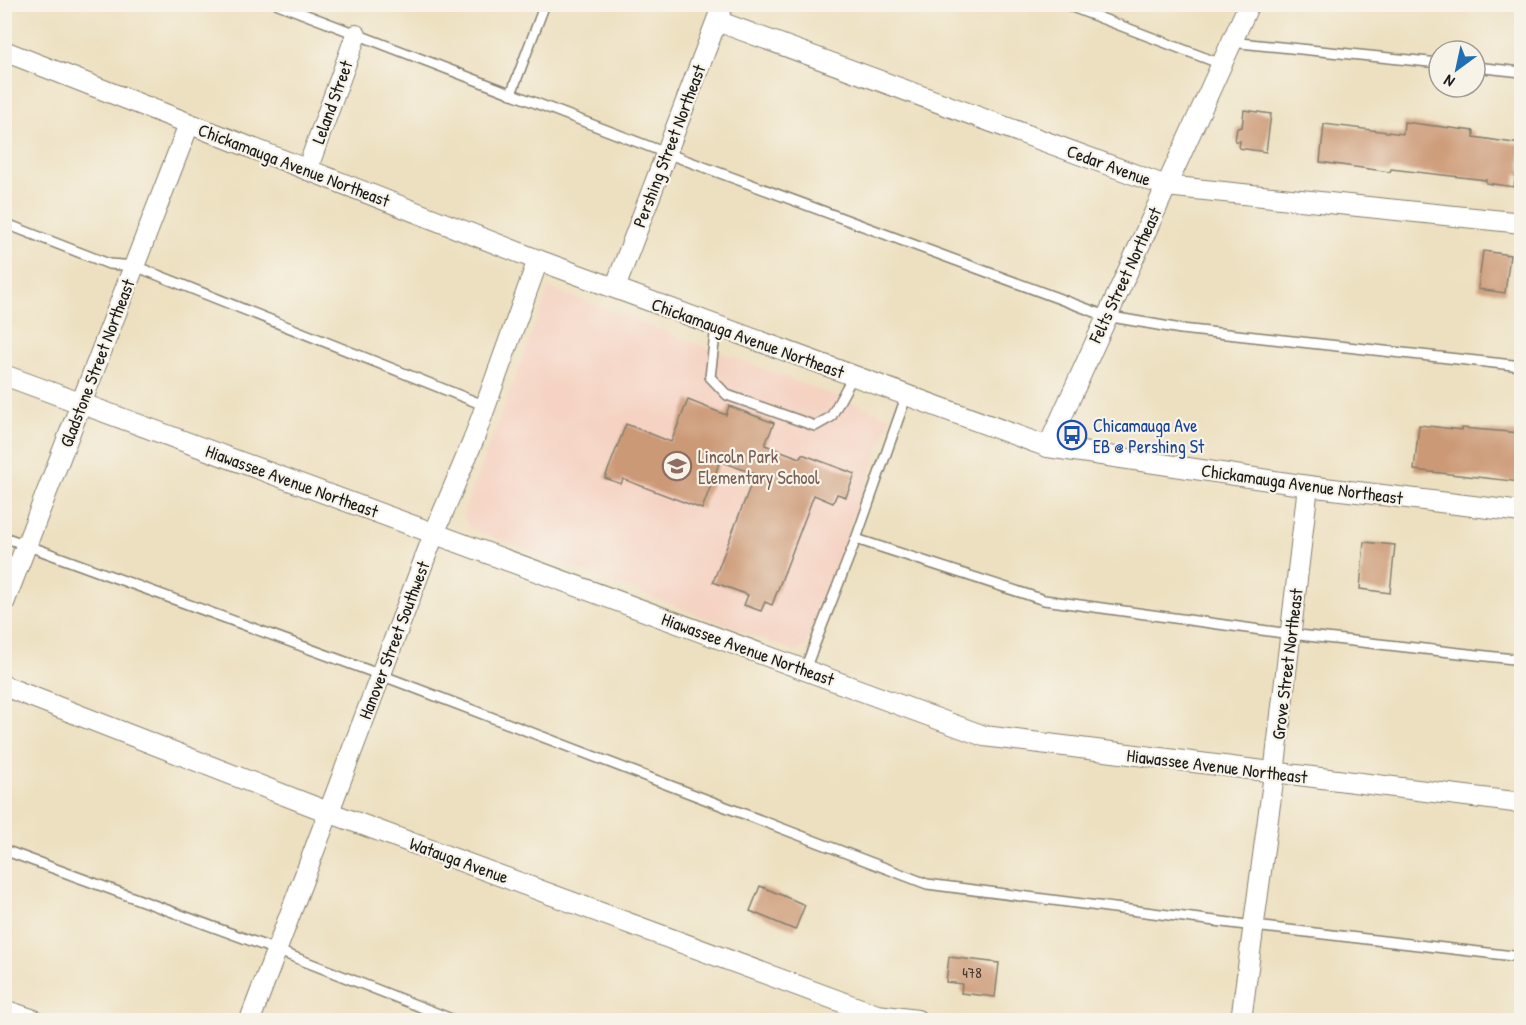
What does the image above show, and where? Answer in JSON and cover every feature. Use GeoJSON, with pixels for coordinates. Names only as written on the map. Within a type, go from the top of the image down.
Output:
{"type":"FeatureCollection","features":[{"type":"Feature","properties":{"kind":"street","name":"Felts Street Northeast"},"geometry":{"type":"LineString","coordinates":[[1047,447],[1249,4]]}},
{"type":"Feature","properties":{"kind":"street","name":"Pershing Street Northeast"},"geometry":{"type":"LineString","coordinates":[[615,288],[720,13]]}},
{"type":"Feature","properties":{"kind":"street","name":"Cedar Avenue"},"geometry":{"type":"LineString","coordinates":[[720,13],[1166,186],[1521,223]]}},
{"type":"Feature","properties":{"kind":"street","name":"Leland Street"},"geometry":{"type":"LineString","coordinates":[[307,170],[356,35]]}},
{"type":"Feature","properties":{"kind":"street","name":"Chickamauga Avenue Northeast"},"geometry":{"type":"LineString","coordinates":[[4,51],[538,260],[1047,447],[1308,486],[1521,512]]}},
{"type":"Feature","properties":{"kind":"street","name":"Gladstone Street Northeast"},"geometry":{"type":"LineString","coordinates":[[4,603],[189,124]]}},
{"type":"Feature","properties":{"kind":"street","name":"Hanover Street Southwest"},"geometry":{"type":"LineString","coordinates":[[250,1020],[434,534],[473,441],[538,260]]}},
{"type":"Feature","properties":{"kind":"street","name":"Hiawassee Avenue Northeast"},"geometry":{"type":"LineString","coordinates":[[4,375],[984,736],[1274,774],[1521,803]]}},
{"type":"Feature","properties":{"kind":"street","name":"Grove Street Northeast"},"geometry":{"type":"LineString","coordinates":[[1241,1020],[1274,774],[1308,486]]}},
{"type":"Feature","properties":{"kind":"street","name":"Watauga Avenue"},"geometry":{"type":"LineString","coordinates":[[4,686],[328,812],[876,1018],[917,1020]]}},
{"type":"Feature","properties":{"kind":"street"},"geometry":{"type":"LineString","coordinates":[[4,1010],[34,1020]]}},
{"type":"Feature","properties":{"kind":"lane"},"geometry":{"type":"LineString","coordinates":[[278,4],[666,153],[1106,316],[1181,329],[1521,366]]}},
{"type":"Feature","properties":{"kind":"lane"},"geometry":{"type":"LineString","coordinates":[[511,94],[545,4]]}},
{"type":"Feature","properties":{"kind":"lane"},"geometry":{"type":"LineString","coordinates":[[1065,4],[1221,64]]}},
{"type":"Feature","properties":{"kind":"lane"},"geometry":{"type":"LineString","coordinates":[[1230,42],[1427,62]]}},
{"type":"Feature","properties":{"kind":"lane"},"geometry":{"type":"LineString","coordinates":[[1487,68],[1521,72]]}},
{"type":"Feature","properties":{"kind":"lane"},"geometry":{"type":"LineString","coordinates":[[4,223],[109,264],[135,266],[486,406]]}},
{"type":"Feature","properties":{"kind":"lane"},"geometry":{"type":"LineString","coordinates":[[716,326],[710,377],[727,394],[815,426],[831,417],[853,376]]}},
{"type":"Feature","properties":{"kind":"lane"},"geometry":{"type":"LineString","coordinates":[[805,669],[856,539],[906,397]]}},
{"type":"Feature","properties":{"kind":"lane"},"geometry":{"type":"LineString","coordinates":[[4,537],[381,675],[927,884],[1521,957]]}},
{"type":"Feature","properties":{"kind":"lane"},"geometry":{"type":"LineString","coordinates":[[856,539],[1044,600],[1290,634],[1521,660]]}},
{"type":"Feature","properties":{"kind":"lane"},"geometry":{"type":"LineString","coordinates":[[4,850],[276,950],[454,1020]]}},
{"type":"Feature","properties":{"kind":"shaded area","name":"Lincoln Park Elementary School"},"geometry":{"type":"Polygon","coordinates":[[[549,288],[891,417],[806,646],[794,651],[469,528],[463,514],[549,288]]]}},
{"type":"Feature","properties":{"kind":"building"},"geometry":{"type":"Polygon","coordinates":[[[1244,110],[1271,114],[1266,152],[1239,148],[1240,141],[1235,141],[1237,128],[1242,127],[1244,110]]]}},
{"type":"Feature","properties":{"kind":"building"},"geometry":{"type":"Polygon","coordinates":[[[1404,122],[1474,131],[1474,137],[1520,144],[1521,175],[1516,174],[1514,187],[1486,183],[1486,180],[1391,169],[1390,172],[1320,162],[1324,124],[1403,134],[1404,122]]]}},
{"type":"Feature","properties":{"kind":"building"},"geometry":{"type":"Polygon","coordinates":[[[1483,251],[1510,255],[1505,293],[1478,289],[1483,251]]]}},
{"type":"Feature","properties":{"kind":"building","name":"Lincoln Park Elementary School"},"geometry":{"type":"Polygon","coordinates":[[[688,400],[726,415],[729,406],[774,423],[765,445],[800,458],[802,454],[855,474],[846,497],[837,494],[833,503],[814,495],[772,605],[765,602],[761,611],[744,605],[748,595],[713,582],[755,474],[720,461],[702,509],[623,479],[621,484],[605,478],[626,424],[671,442],[688,400]]]}},
{"type":"Feature","properties":{"kind":"building"},"geometry":{"type":"Polygon","coordinates":[[[1419,425],[1521,433],[1521,482],[1414,470],[1419,425]]]}},
{"type":"Feature","properties":{"kind":"building"},"geometry":{"type":"Polygon","coordinates":[[[1364,542],[1395,545],[1390,593],[1360,589],[1364,542]]]}},
{"type":"Feature","properties":{"kind":"building"},"geometry":{"type":"Polygon","coordinates":[[[760,886],[805,905],[795,930],[750,911],[760,886]]]}},
{"type":"Feature","properties":{"kind":"building"},"geometry":{"type":"Polygon","coordinates":[[[949,957],[999,963],[995,997],[961,993],[962,984],[946,982],[949,957]]]}},
{"type":"Feature","properties":{"kind":"place","name":"Chicamauga Ave EB @ Pershing St"},"geometry":{"type":"Point","coordinates":[1072,435]}},
{"type":"Feature","properties":{"kind":"place","name":"Lincoln Park Elementary School"},"geometry":{"type":"Point","coordinates":[677,466]}}]}
